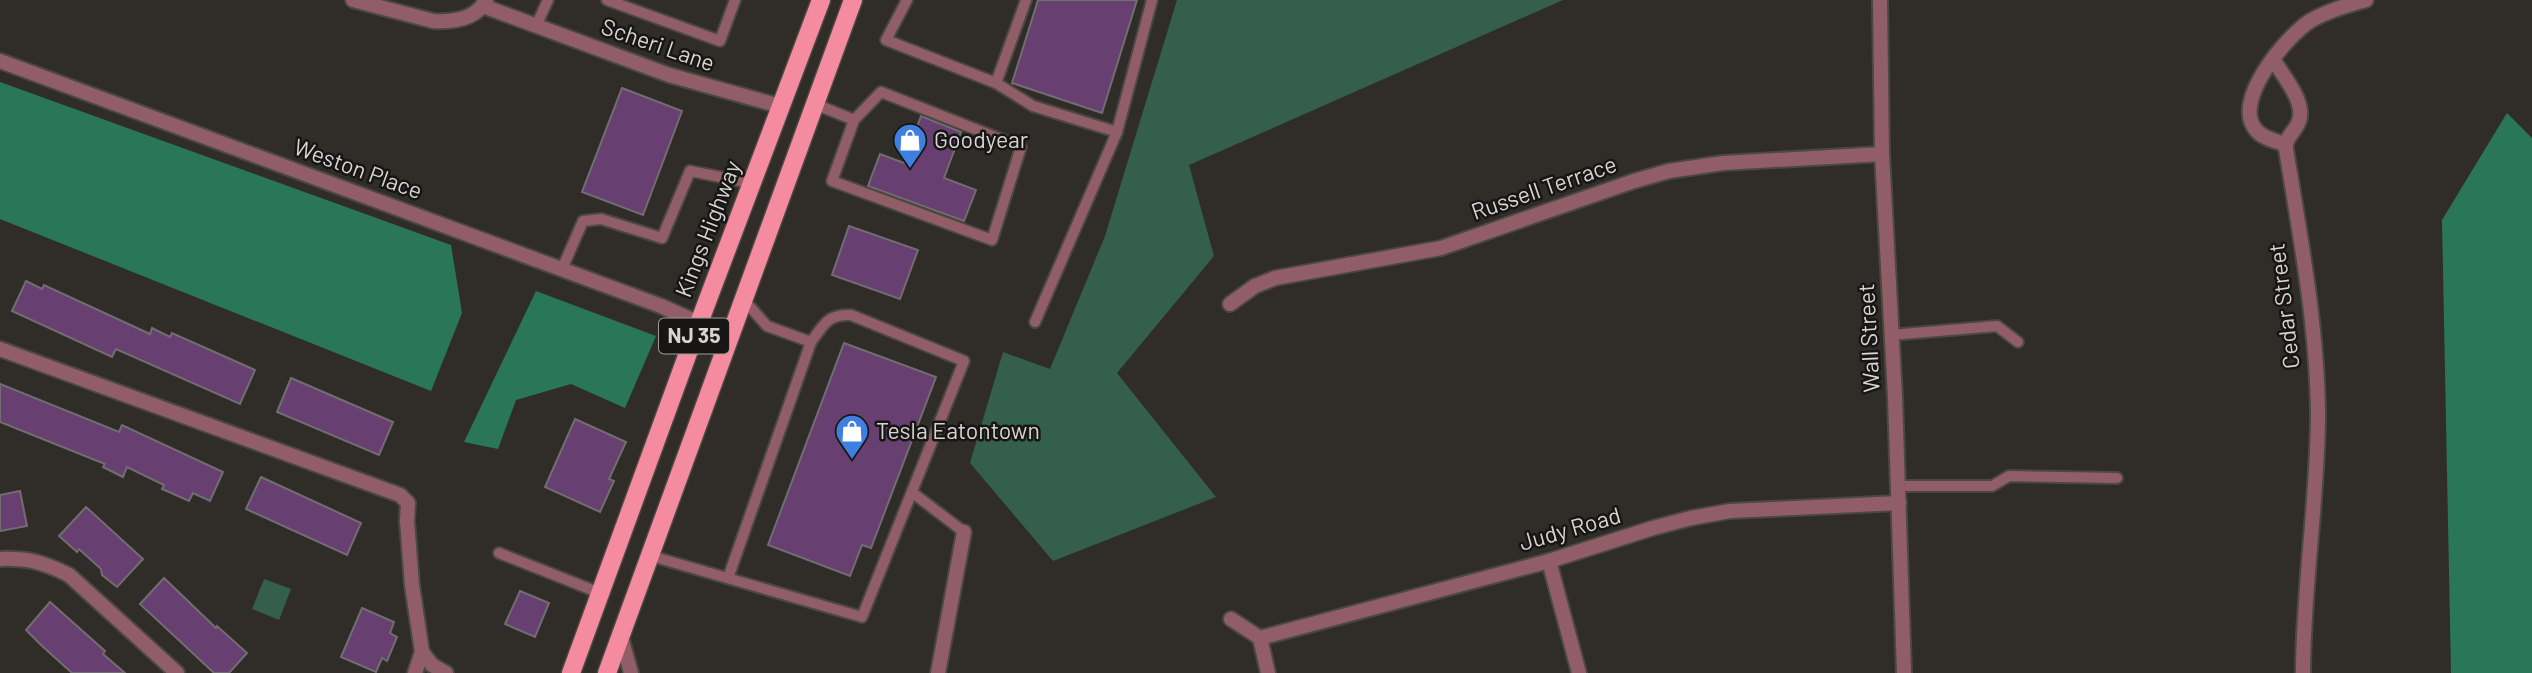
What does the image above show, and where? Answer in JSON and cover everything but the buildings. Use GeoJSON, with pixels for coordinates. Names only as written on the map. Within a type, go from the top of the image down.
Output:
{"type":"FeatureCollection","features":[{"type":"Feature","properties":{"kind":"main road","name":"Kings Highway"},"geometry":{"type":"LineString","coordinates":[[571,673],[821,0]]}},
{"type":"Feature","properties":{"kind":"main road","name":"NJ 35"},"geometry":{"type":"LineString","coordinates":[[607,673],[853,0]]}},
{"type":"Feature","properties":{"kind":"main road"},"geometry":{"type":"LineString","coordinates":[[829,68],[867,0]]}},
{"type":"Feature","properties":{"kind":"street","name":"Scheri Lane"},"geometry":{"type":"LineString","coordinates":[[352,0],[445,22],[463,19],[484,3],[536,26],[669,75],[780,106]]}},
{"type":"Feature","properties":{"kind":"street","name":"Wall Street"},"geometry":{"type":"LineString","coordinates":[[1880,0],[1881,154],[1899,503],[1904,673]]}},
{"type":"Feature","properties":{"kind":"street"},"geometry":{"type":"LineString","coordinates":[[2273,59],[2300,107],[2299,120],[2285,144],[2262,136],[2255,130],[2249,114],[2254,90],[2273,59],[2307,23],[2342,7],[2366,0]]}},
{"type":"Feature","properties":{"kind":"street","name":"Weston Place"},"geometry":{"type":"LineString","coordinates":[[0,61],[562,269],[699,323]]}},
{"type":"Feature","properties":{"kind":"street","name":"Cedar Street"},"geometry":{"type":"LineString","coordinates":[[2285,144],[2307,289],[2318,410],[2316,483],[2303,633],[2303,673]]}},
{"type":"Feature","properties":{"kind":"street","name":"Russell Terrace"},"geometry":{"type":"LineString","coordinates":[[1230,304],[1255,286],[1275,278],[1441,248],[1634,181],[1669,172],[1723,163],[1881,154]]}},
{"type":"Feature","properties":{"kind":"street"},"geometry":{"type":"LineString","coordinates":[[0,349],[400,495],[408,503],[412,585],[422,652],[415,673]]}},
{"type":"Feature","properties":{"kind":"street","name":"Judy Road"},"geometry":{"type":"LineString","coordinates":[[1260,638],[1549,561],[1653,528],[1730,511],[1899,503]]}},
{"type":"Feature","properties":{"kind":"street"},"geometry":{"type":"LineString","coordinates":[[938,673],[964,532]]}},
{"type":"Feature","properties":{"kind":"street"},"geometry":{"type":"LineString","coordinates":[[0,559],[28,558],[51,565],[69,575],[177,673]]}},
{"type":"Feature","properties":{"kind":"street"},"geometry":{"type":"LineString","coordinates":[[1549,561],[1578,673]]}},
{"type":"Feature","properties":{"kind":"street"},"geometry":{"type":"LineString","coordinates":[[1231,619],[1260,638],[1268,673]]}},
{"type":"Feature","properties":{"kind":"street"},"geometry":{"type":"LineString","coordinates":[[621,637],[631,673]]}},
{"type":"Feature","properties":{"kind":"street"},"geometry":{"type":"LineString","coordinates":[[422,652],[432,665],[446,673]]}},
{"type":"Feature","properties":{"kind":"lane"},"geometry":{"type":"LineString","coordinates":[[536,26],[548,0]]}},
{"type":"Feature","properties":{"kind":"lane"},"geometry":{"type":"LineString","coordinates":[[607,0],[720,41],[735,0]]}},
{"type":"Feature","properties":{"kind":"lane"},"geometry":{"type":"LineString","coordinates":[[907,0],[886,40],[996,83],[1033,106],[1117,132]]}},
{"type":"Feature","properties":{"kind":"lane"},"geometry":{"type":"LineString","coordinates":[[996,83],[1026,0]]}},
{"type":"Feature","properties":{"kind":"lane"},"geometry":{"type":"LineString","coordinates":[[1035,322],[1117,132],[1152,0]]}},
{"type":"Feature","properties":{"kind":"lane"},"geometry":{"type":"LineString","coordinates":[[881,92],[1021,147],[992,240],[832,181],[853,120],[881,92]]}},
{"type":"Feature","properties":{"kind":"lane"},"geometry":{"type":"LineString","coordinates":[[816,104],[853,120]]}},
{"type":"Feature","properties":{"kind":"lane"},"geometry":{"type":"LineString","coordinates":[[562,269],[583,221],[601,219],[662,238],[690,171],[751,183]]}},
{"type":"Feature","properties":{"kind":"lane"},"geometry":{"type":"LineString","coordinates":[[744,300],[767,326],[811,342]]}},
{"type":"Feature","properties":{"kind":"lane"},"geometry":{"type":"LineString","coordinates":[[651,556],[862,617],[964,361],[851,315],[837,314],[827,321],[811,342],[728,578]]}},
{"type":"Feature","properties":{"kind":"lane"},"geometry":{"type":"LineString","coordinates":[[1891,335],[1997,326],[2018,342]]}},
{"type":"Feature","properties":{"kind":"lane"},"geometry":{"type":"LineString","coordinates":[[1898,486],[1992,486],[2009,476],[2118,478]]}},
{"type":"Feature","properties":{"kind":"lane"},"geometry":{"type":"LineString","coordinates":[[913,493],[964,532]]}},
{"type":"Feature","properties":{"kind":"lane"},"geometry":{"type":"LineString","coordinates":[[499,553],[600,593]]}},
{"type":"Feature","properties":{"kind":"green space"},"geometry":{"type":"Polygon","coordinates":[[[1177,0],[1563,0],[1189,165],[1214,256],[1117,373],[1216,497],[1053,561],[970,463],[1003,352],[1050,369],[1105,236],[1177,0]]]}},
{"type":"Feature","properties":{"kind":"green space"},"geometry":{"type":"Polygon","coordinates":[[[0,82],[451,245],[462,313],[431,391],[0,219],[0,82]]]}},
{"type":"Feature","properties":{"kind":"green space"},"geometry":{"type":"Polygon","coordinates":[[[2507,113],[2532,138],[2532,673],[2451,673],[2442,220],[2507,113]]]}},
{"type":"Feature","properties":{"kind":"green space"},"geometry":{"type":"Polygon","coordinates":[[[536,291],[656,336],[625,408],[571,384],[516,400],[498,449],[464,442],[536,291]]]}},
{"type":"Feature","properties":{"kind":"green space"},"geometry":{"type":"Polygon","coordinates":[[[264,579],[291,589],[279,620],[252,609],[264,579]]]}},
{"type":"Feature","properties":{"kind":"place","name":"Goodyear"},"geometry":{"type":"Point","coordinates":[910,170]}},
{"type":"Feature","properties":{"kind":"place","name":"Tesla Eatontown"},"geometry":{"type":"Point","coordinates":[852,461]}}]}
